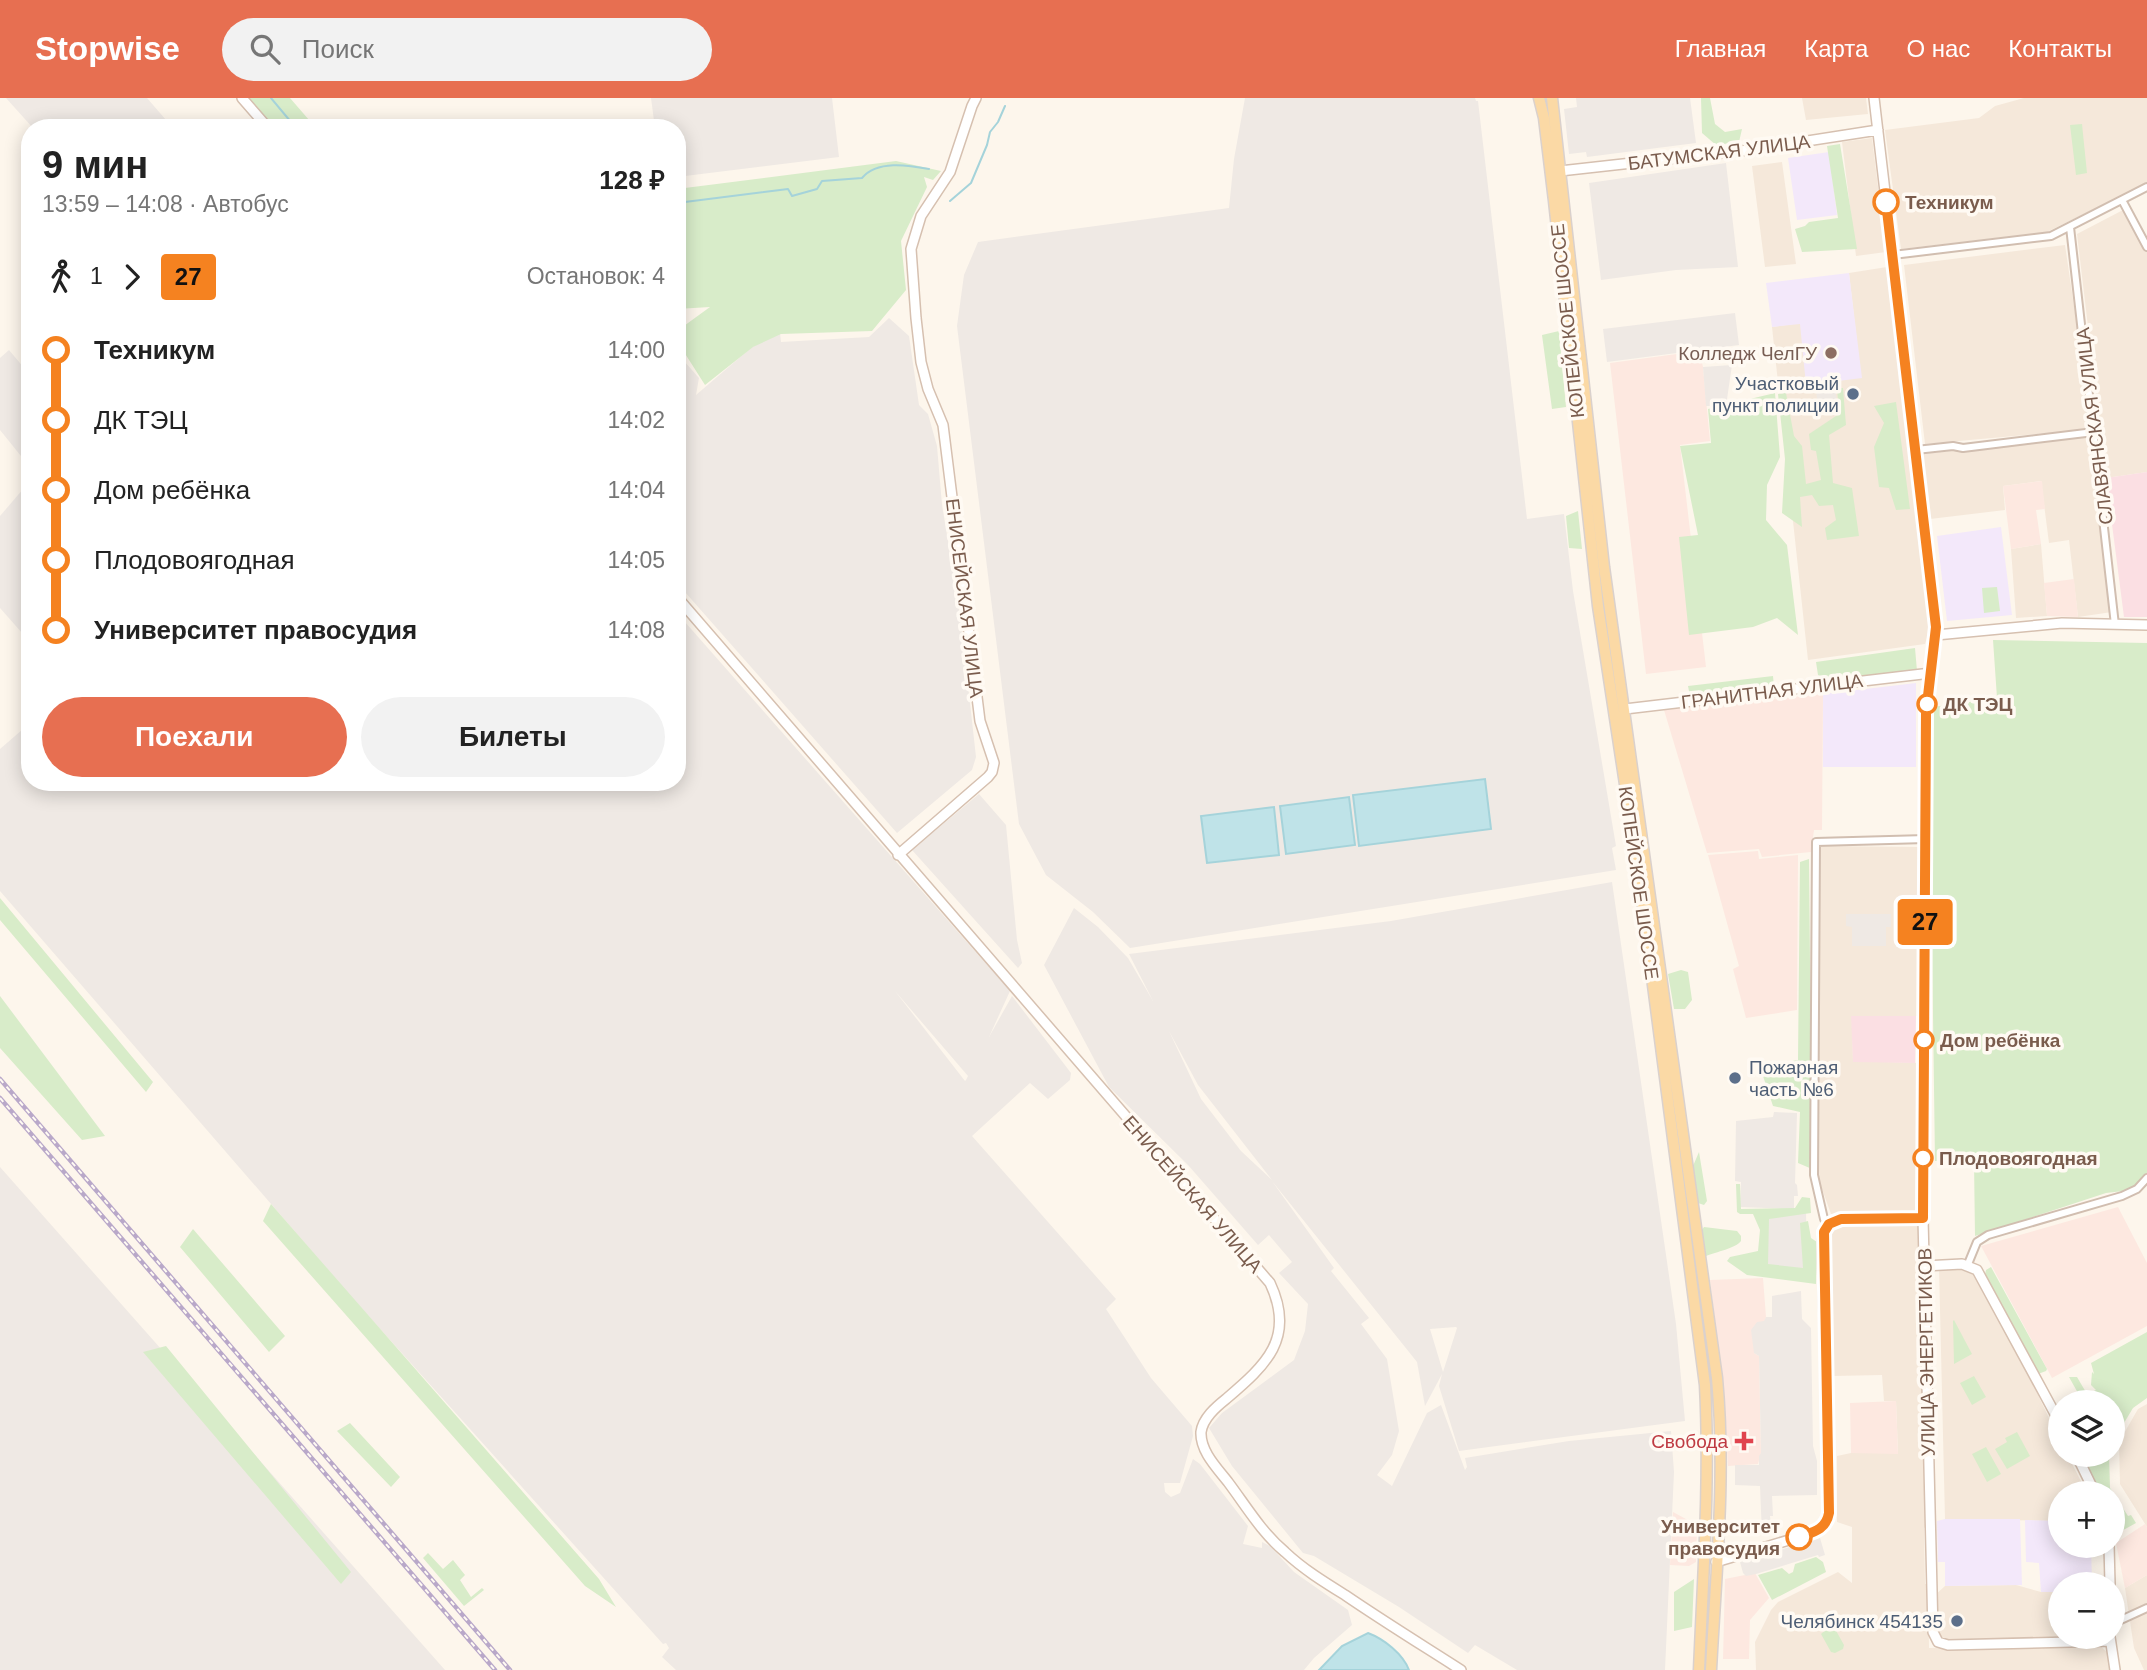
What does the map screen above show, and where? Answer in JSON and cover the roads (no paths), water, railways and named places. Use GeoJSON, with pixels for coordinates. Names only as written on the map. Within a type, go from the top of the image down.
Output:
{"type":"FeatureCollection","features":[{"type":"Feature","properties":{"kind":"main road","name":"КОПЕЙСКОЕ ШОССЕ"},"geometry":{"type":"LineString","coordinates":[[1539,98],[1544,118],[1598,606],[1620,710]]}},
{"type":"Feature","properties":{"kind":"main road","name":"КОПЕЙСКОЕ ШОССЕ"},"geometry":{"type":"LineString","coordinates":[[1552,98],[1620,710],[1665,1035],[1705,1385],[1708,1445],[1699,1670]]}},
{"type":"Feature","properties":{"kind":"main road","name":"КОПЕЙСКОЕ ШОССЕ"},"geometry":{"type":"LineString","coordinates":[[1669,1070],[1720,1410],[1720,1492],[1711,1670]]}},
{"type":"Feature","properties":{"kind":"main road"},"geometry":{"type":"LineString","coordinates":[[1703,1566],[1716,1562]]}},
{"type":"Feature","properties":{"kind":"street"},"geometry":{"type":"LineString","coordinates":[[242,98],[260,119]]}},
{"type":"Feature","properties":{"kind":"street","name":"ЕНИСЕЙСКАЯ УЛИЦА"},"geometry":{"type":"LineString","coordinates":[[898,855],[988,777],[994,763],[980,720],[943,425],[924,375],[914,300],[911,249],[921,216],[950,172],[976,98]]}},
{"type":"Feature","properties":{"kind":"street","name":"УЛИЦА ЭНЕРГЕТИКОВ"},"geometry":{"type":"LineString","coordinates":[[1874,98],[1936,635],[1926,713],[1923,1218],[1933,1629],[1938,1642],[1948,1645],[2048,1641]]}},
{"type":"Feature","properties":{"kind":"street","name":"БАТУМСКАЯ УЛИЦА"},"geometry":{"type":"LineString","coordinates":[[1560,171],[1749,150],[1878,130]]}},
{"type":"Feature","properties":{"kind":"street"},"geometry":{"type":"LineString","coordinates":[[1893,255],[2051,236],[2147,187]]}},
{"type":"Feature","properties":{"kind":"street"},"geometry":{"type":"LineString","coordinates":[[2122,200],[2147,247]]}},
{"type":"Feature","properties":{"kind":"street","name":"СЛАВЯНСКАЯ УЛИЦА"},"geometry":{"type":"LineString","coordinates":[[2070,227],[2115,625]]}},
{"type":"Feature","properties":{"kind":"street"},"geometry":{"type":"LineString","coordinates":[[1916,450],[1953,446],[1963,448],[2094,432]]}},
{"type":"Feature","properties":{"kind":"street","name":"ЕНИСЕЙСКАЯ УЛИЦА"},"geometry":{"type":"LineString","coordinates":[[686,608],[1270,1283],[1281,1318],[1278,1340],[1261,1365],[1206,1418],[1201,1430],[1206,1451],[1215,1467],[1283,1551],[1372,1614],[1461,1670]]}},
{"type":"Feature","properties":{"kind":"street"},"geometry":{"type":"LineString","coordinates":[[1936,635],[2062,623],[2147,625]]}},
{"type":"Feature","properties":{"kind":"street","name":"ГРАНИТНАЯ УЛИЦА"},"geometry":{"type":"LineString","coordinates":[[1620,710],[1931,673]]}},
{"type":"Feature","properties":{"kind":"street"},"geometry":{"type":"LineString","coordinates":[[1828,1225],[1824,1219],[1814,1175],[1816,842],[1926,839]]}},
{"type":"Feature","properties":{"kind":"street"},"geometry":{"type":"LineString","coordinates":[[1968,1264],[1977,1242],[1988,1235],[2025,1222],[2122,1196],[2137,1189],[2147,1178]]}},
{"type":"Feature","properties":{"kind":"street"},"geometry":{"type":"LineString","coordinates":[[1716,1562],[1809,1534],[1822,1528],[1827,1521],[1829,1484],[1822,1240],[1828,1225],[1841,1219],[1923,1218]]}},
{"type":"Feature","properties":{"kind":"street"},"geometry":{"type":"LineString","coordinates":[[1924,1266],[1968,1264],[1981,1275],[2048,1401]]}},
{"type":"Feature","properties":{"kind":"street"},"geometry":{"type":"LineString","coordinates":[[2125,1618],[2147,1608]]}},
{"type":"Feature","properties":{"kind":"street"},"geometry":{"type":"LineString","coordinates":[[2112,1649],[2115,1670]]}},
{"type":"Feature","properties":{"kind":"water"},"geometry":{"type":"Polygon","coordinates":[[[1485,779],[1491,829],[1359,846],[1353,795],[1485,779]]]}},
{"type":"Feature","properties":{"kind":"water"},"geometry":{"type":"Polygon","coordinates":[[[1349,797],[1355,845],[1286,854],[1280,806],[1349,797]]]}},
{"type":"Feature","properties":{"kind":"water"},"geometry":{"type":"Polygon","coordinates":[[[1274,807],[1279,855],[1207,863],[1201,816],[1274,807]]]}},
{"type":"Feature","properties":{"kind":"water"},"geometry":{"type":"Polygon","coordinates":[[[1368,1633],[1392,1648],[1409,1670],[1319,1670],[1342,1646],[1368,1633]]]}},
{"type":"Feature","properties":{"kind":"waterway"},"geometry":{"type":"LineString","coordinates":[[271,98],[288,119]]}},
{"type":"Feature","properties":{"kind":"waterway"},"geometry":{"type":"LineString","coordinates":[[950,201],[971,183],[990,132],[1005,106]]}},
{"type":"Feature","properties":{"kind":"waterway"},"geometry":{"type":"LineString","coordinates":[[686,202],[788,189],[792,196],[817,189],[822,181],[862,178],[868,172],[884,166],[903,165],[929,169]]}},
{"type":"Feature","properties":{"kind":"railway"},"geometry":{"type":"LineString","coordinates":[[0,1079],[510,1670]]}},
{"type":"Feature","properties":{"kind":"railway"},"geometry":{"type":"LineString","coordinates":[[0,1098],[495,1670]]}},
{"type":"Feature","properties":{"kind":"place","name":"Техникум"},"geometry":{"type":"Point","coordinates":[1886,202]}},
{"type":"Feature","properties":{"kind":"place","name":"Колледж ЧелГУ"},"geometry":{"type":"Point","coordinates":[1831,353]}},
{"type":"Feature","properties":{"kind":"place","name":"Участковый пункт полиции"},"geometry":{"type":"Point","coordinates":[1853,394]}},
{"type":"Feature","properties":{"kind":"place","name":"ДК ТЭЦ"},"geometry":{"type":"Point","coordinates":[1927,704]}},
{"type":"Feature","properties":{"kind":"place","name":"Дом ребёнка"},"geometry":{"type":"Point","coordinates":[1924,1040]}},
{"type":"Feature","properties":{"kind":"place","name":"Пожарная часть №6"},"geometry":{"type":"Point","coordinates":[1735,1078]}},
{"type":"Feature","properties":{"kind":"place","name":"Плодовоягодная"},"geometry":{"type":"Point","coordinates":[1923,1158]}},
{"type":"Feature","properties":{"kind":"place","name":"Свобода"},"geometry":{"type":"Point","coordinates":[1744,1441]}},
{"type":"Feature","properties":{"kind":"place","name":"Университет правосудия"},"geometry":{"type":"Point","coordinates":[1799,1537]}},
{"type":"Feature","properties":{"kind":"place","name":"Челябинск 454135"},"geometry":{"type":"Point","coordinates":[1957,1621]}}]}
